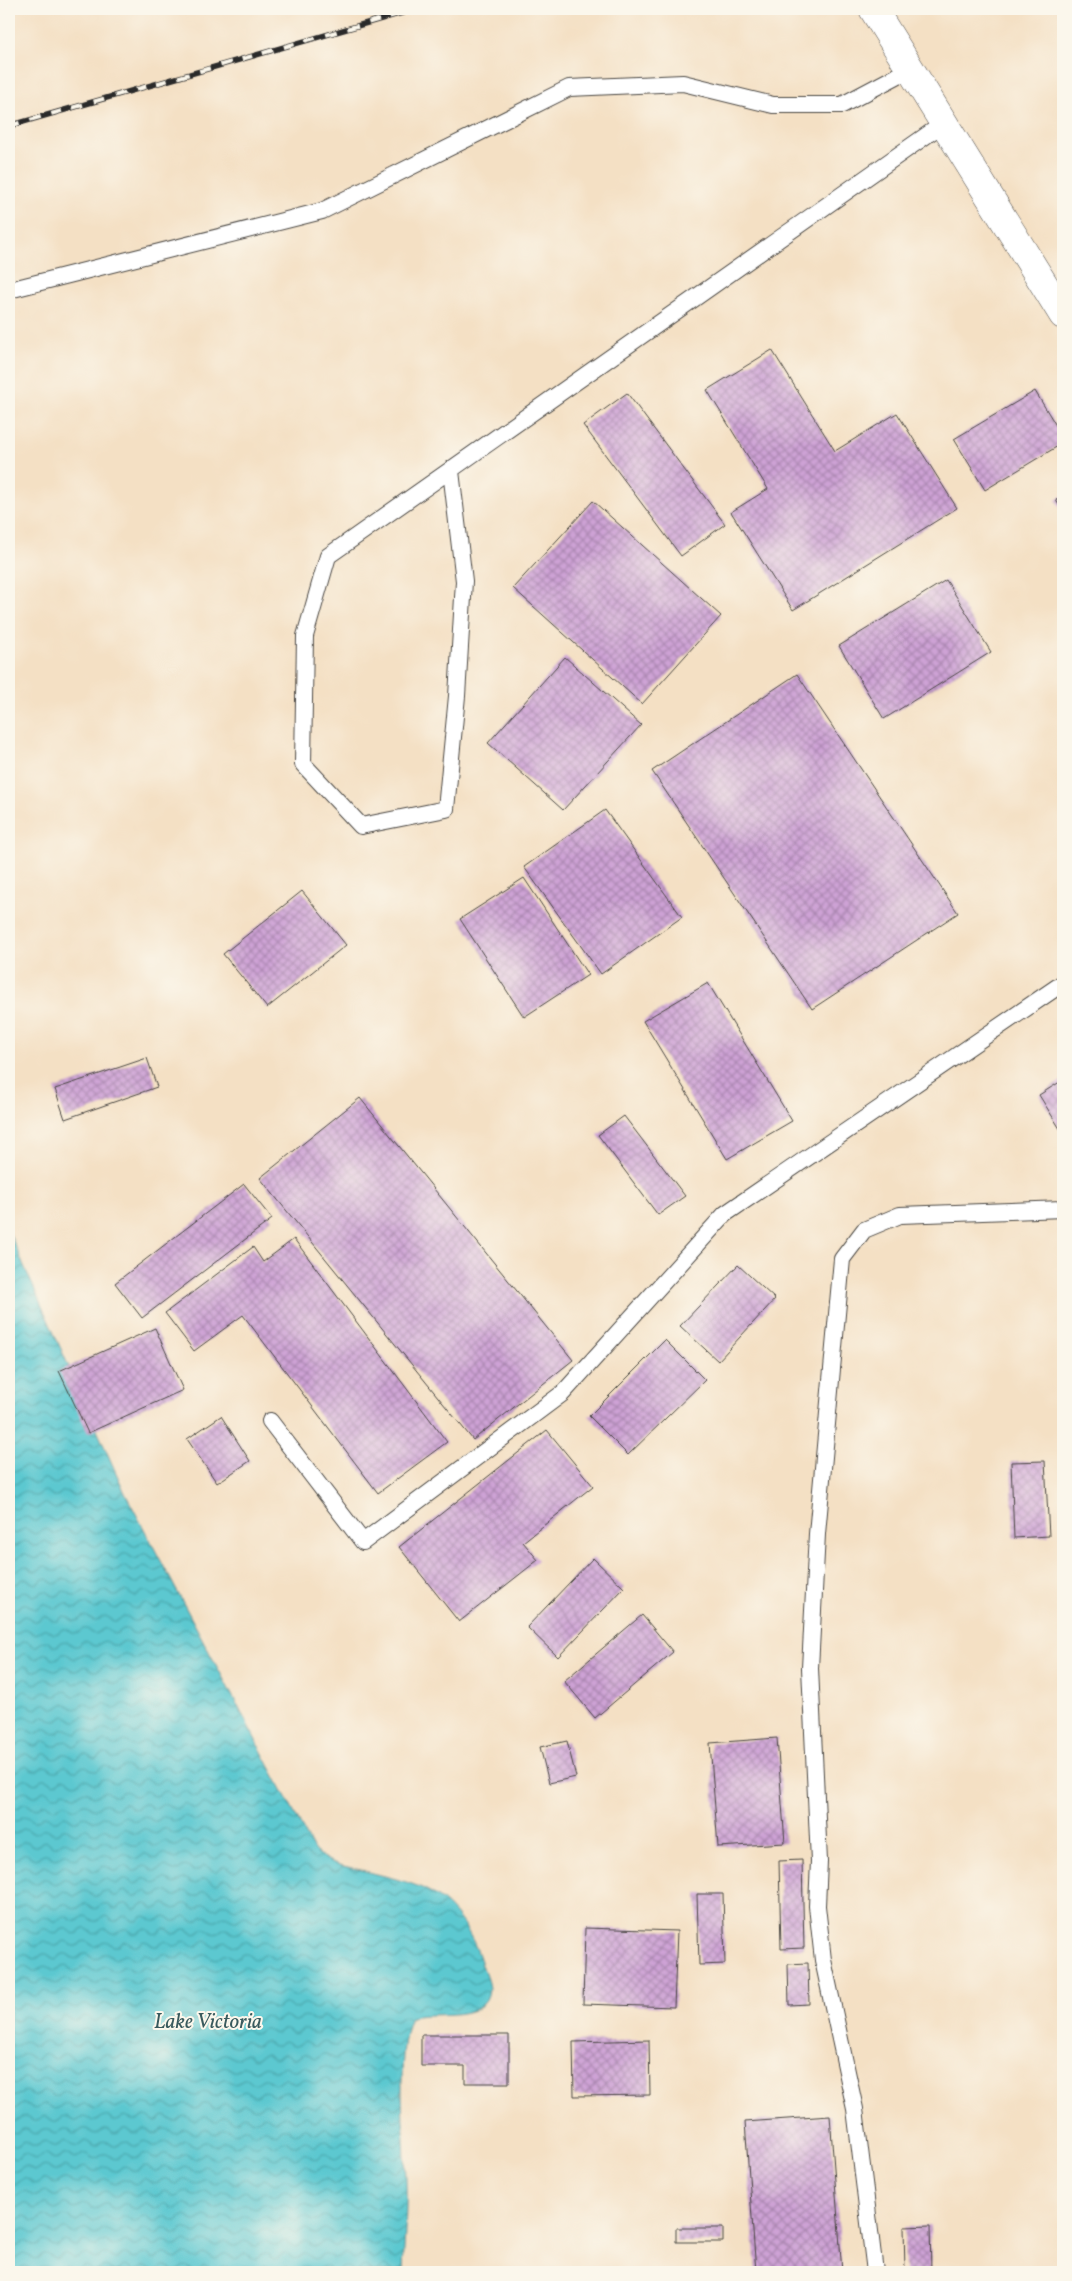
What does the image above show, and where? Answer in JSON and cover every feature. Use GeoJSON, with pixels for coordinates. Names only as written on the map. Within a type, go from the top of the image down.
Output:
{"type":"FeatureCollection","features":[{"type":"Feature","properties":{"kind":"street"},"geometry":{"type":"LineString","coordinates":[[873,9],[1063,315]]}},
{"type":"Feature","properties":{"kind":"lane"},"geometry":{"type":"LineString","coordinates":[[9,290],[322,212],[569,88],[683,83],[773,105],[842,105],[910,69]]}},
{"type":"Feature","properties":{"kind":"lane"},"geometry":{"type":"LineString","coordinates":[[452,471],[464,581],[457,696],[446,809],[361,826],[303,764],[305,636],[328,556],[452,471],[944,122]]}},
{"type":"Feature","properties":{"kind":"lane"},"geometry":{"type":"LineString","coordinates":[[270,1421],[363,1542],[563,1393],[725,1214],[1063,983]]}},
{"type":"Feature","properties":{"kind":"lane"},"geometry":{"type":"LineString","coordinates":[[875,2272],[855,2109],[822,1960],[817,1906],[819,1861],[810,1668],[817,1534],[842,1259],[864,1230],[900,1216],[1063,1209]]}},
{"type":"Feature","properties":{"kind":"water","name":"Lake Victoria"},"geometry":{"type":"Polygon","coordinates":[[[9,1232],[125,1493],[314,1850],[325,1859],[338,1864],[398,1880],[430,1892],[456,1914],[469,1934],[479,1955],[489,1987],[486,2000],[479,2007],[458,2014],[411,2017],[406,2033],[402,2073],[406,2192],[403,2272],[9,2272],[9,1232]]]}},
{"type":"Feature","properties":{"kind":"building"},"geometry":{"type":"Polygon","coordinates":[[[772,350],[835,451],[897,413],[957,508],[793,610],[731,512],[768,489],[707,390],[772,350]]]}},
{"type":"Feature","properties":{"kind":"building"},"geometry":{"type":"Polygon","coordinates":[[[1035,391],[1063,437],[1063,443],[985,490],[954,439],[1035,391]]]}},
{"type":"Feature","properties":{"kind":"building"},"geometry":{"type":"Polygon","coordinates":[[[627,393],[725,524],[681,556],[583,425],[627,393]]]}},
{"type":"Feature","properties":{"kind":"building"},"geometry":{"type":"Polygon","coordinates":[[[1063,495],[1063,512],[1056,500],[1063,495]]]}},
{"type":"Feature","properties":{"kind":"building"},"geometry":{"type":"Polygon","coordinates":[[[593,501],[721,616],[642,704],[513,588],[593,501]]]}},
{"type":"Feature","properties":{"kind":"building"},"geometry":{"type":"Polygon","coordinates":[[[946,580],[991,652],[884,719],[839,646],[946,580]]]}},
{"type":"Feature","properties":{"kind":"building"},"geometry":{"type":"Polygon","coordinates":[[[565,657],[641,725],[563,810],[488,743],[565,657]]]}},
{"type":"Feature","properties":{"kind":"building"},"geometry":{"type":"Polygon","coordinates":[[[797,674],[958,913],[812,1009],[652,771],[797,674]]]}},
{"type":"Feature","properties":{"kind":"building"},"geometry":{"type":"Polygon","coordinates":[[[605,810],[682,917],[601,974],[524,867],[605,810]]]}},
{"type":"Feature","properties":{"kind":"building"},"geometry":{"type":"Polygon","coordinates":[[[524,878],[588,975],[524,1017],[460,919],[524,878]]]}},
{"type":"Feature","properties":{"kind":"building"},"geometry":{"type":"Polygon","coordinates":[[[302,891],[346,945],[267,1008],[223,954],[302,891]]]}},
{"type":"Feature","properties":{"kind":"building"},"geometry":{"type":"Polygon","coordinates":[[[708,983],[792,1121],[727,1159],[643,1021],[708,983]]]}},
{"type":"Feature","properties":{"kind":"building"},"geometry":{"type":"Polygon","coordinates":[[[147,1058],[157,1087],[65,1119],[55,1089],[147,1058]]]}},
{"type":"Feature","properties":{"kind":"building"},"geometry":{"type":"Polygon","coordinates":[[[1063,1080],[1063,1131],[1062,1132],[1039,1095],[1063,1080]]]}},
{"type":"Feature","properties":{"kind":"building"},"geometry":{"type":"Polygon","coordinates":[[[360,1098],[573,1360],[473,1440],[260,1178],[360,1098]]]}},
{"type":"Feature","properties":{"kind":"building"},"geometry":{"type":"Polygon","coordinates":[[[624,1116],[685,1196],[658,1215],[598,1135],[624,1116]]]}},
{"type":"Feature","properties":{"kind":"building"},"geometry":{"type":"Polygon","coordinates":[[[244,1184],[272,1219],[142,1318],[115,1283],[244,1184]]]}},
{"type":"Feature","properties":{"kind":"building"},"geometry":{"type":"Polygon","coordinates":[[[294,1239],[447,1442],[378,1493],[243,1315],[194,1351],[165,1313],[253,1247],[263,1262],[294,1239]]]}},
{"type":"Feature","properties":{"kind":"building"},"geometry":{"type":"Polygon","coordinates":[[[738,1265],[775,1299],[718,1361],[680,1326],[738,1265]]]}},
{"type":"Feature","properties":{"kind":"building"},"geometry":{"type":"Polygon","coordinates":[[[155,1328],[183,1390],[88,1433],[59,1371],[155,1328]]]}},
{"type":"Feature","properties":{"kind":"building"},"geometry":{"type":"Polygon","coordinates":[[[665,1340],[705,1380],[628,1455],[589,1416],[665,1340]]]}},
{"type":"Feature","properties":{"kind":"building"},"geometry":{"type":"Polygon","coordinates":[[[221,1416],[250,1461],[217,1483],[187,1439],[221,1416]]]}},
{"type":"Feature","properties":{"kind":"building"},"geometry":{"type":"Polygon","coordinates":[[[547,1430],[593,1486],[523,1542],[538,1560],[459,1622],[399,1547],[547,1430]]]}},
{"type":"Feature","properties":{"kind":"building"},"geometry":{"type":"Polygon","coordinates":[[[1045,1461],[1049,1536],[1014,1538],[1011,1462],[1045,1461]]]}},
{"type":"Feature","properties":{"kind":"building"},"geometry":{"type":"Polygon","coordinates":[[[593,1558],[624,1588],[558,1657],[527,1627],[593,1558]]]}},
{"type":"Feature","properties":{"kind":"building"},"geometry":{"type":"Polygon","coordinates":[[[642,1615],[673,1652],[595,1718],[564,1681],[642,1615]]]}},
{"type":"Feature","properties":{"kind":"building"},"geometry":{"type":"Polygon","coordinates":[[[777,1738],[785,1843],[718,1847],[710,1743],[777,1738]]]}},
{"type":"Feature","properties":{"kind":"building"},"geometry":{"type":"Polygon","coordinates":[[[567,1741],[576,1777],[549,1783],[540,1747],[567,1741]]]}},
{"type":"Feature","properties":{"kind":"building"},"geometry":{"type":"Polygon","coordinates":[[[802,1860],[804,1948],[781,1949],[779,1861],[802,1860]]]}},
{"type":"Feature","properties":{"kind":"building"},"geometry":{"type":"Polygon","coordinates":[[[697,1894],[723,1894],[725,1964],[699,1965],[697,1894]]]}},
{"type":"Feature","properties":{"kind":"building"},"geometry":{"type":"Polygon","coordinates":[[[585,1928],[677,1931],[674,2007],[583,2004],[585,1928]]]}},
{"type":"Feature","properties":{"kind":"building"},"geometry":{"type":"Polygon","coordinates":[[[808,1963],[809,2004],[789,2005],[788,1964],[808,1963]]]}},
{"type":"Feature","properties":{"kind":"building"},"geometry":{"type":"Polygon","coordinates":[[[421,2035],[509,2035],[509,2083],[465,2083],[465,2066],[421,2066],[421,2035]]]}},
{"type":"Feature","properties":{"kind":"building"},"geometry":{"type":"Polygon","coordinates":[[[649,2040],[650,2095],[574,2096],[573,2042],[649,2040]]]}},
{"type":"Feature","properties":{"kind":"building"},"geometry":{"type":"Polygon","coordinates":[[[830,2116],[842,2272],[756,2272],[745,2122],[830,2116]]]}},
{"type":"Feature","properties":{"kind":"building"},"geometry":{"type":"Polygon","coordinates":[[[930,2226],[931,2272],[905,2272],[904,2227],[930,2226]]]}},
{"type":"Feature","properties":{"kind":"building"},"geometry":{"type":"Polygon","coordinates":[[[676,2228],[723,2228],[723,2242],[676,2242],[676,2228]]]}},
{"type":"Feature","properties":{"kind":"railway"},"geometry":{"type":"LineString","coordinates":[[9,126],[416,9]]}}]}
